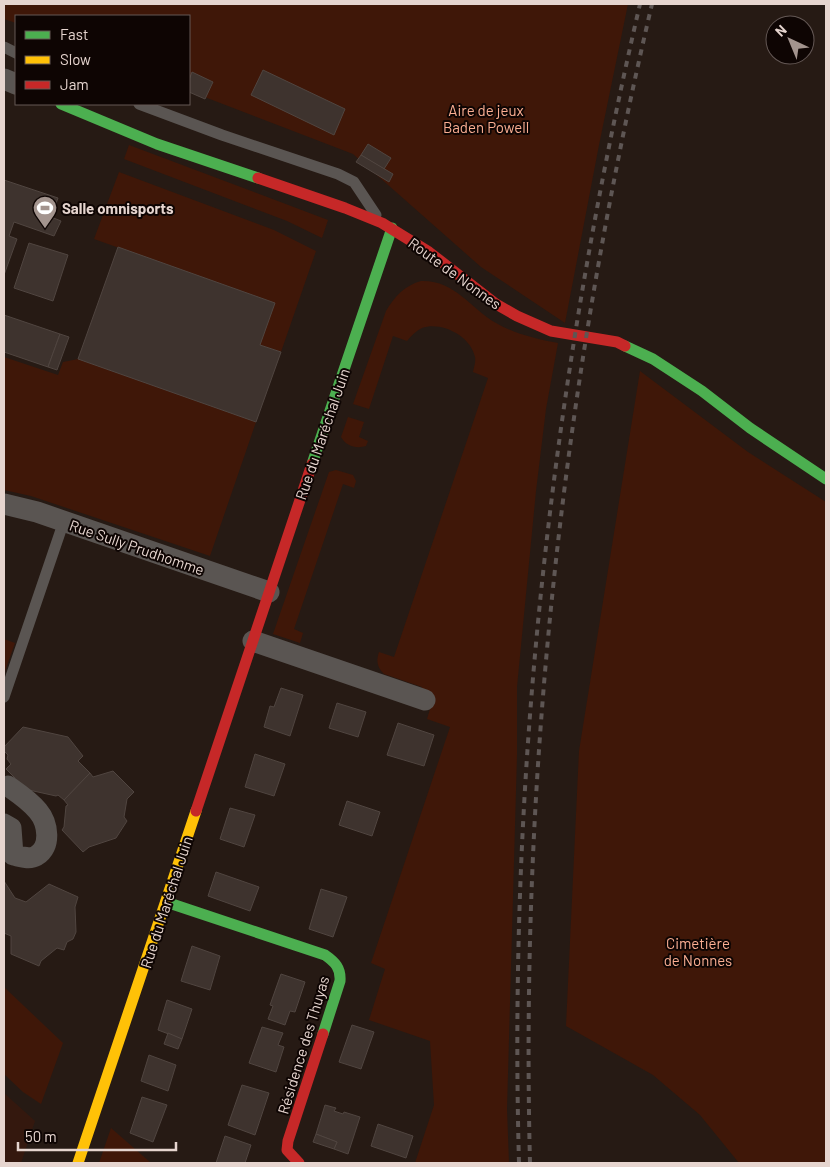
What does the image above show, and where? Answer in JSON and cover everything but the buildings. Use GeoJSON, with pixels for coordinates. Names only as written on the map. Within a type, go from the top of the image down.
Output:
{"type":"FeatureCollection","features":[{"type":"Feature","properties":{"kind":"street","name":"Route de Nonnes"},"geometry":{"type":"LineString","coordinates":[[63,105],[157,144],[382,222],[429,252],[496,304],[517,316],[551,331],[617,342],[653,359],[702,391],[750,428],[826,479]]}},
{"type":"Feature","properties":{"kind":"street","name":"Rue du Maréchal Juin"},"geometry":{"type":"LineString","coordinates":[[78,1163],[392,228]]}},
{"type":"Feature","properties":{"kind":"street","name":"Rue Sully Prudhomme"},"geometry":{"type":"LineString","coordinates":[[4,504],[37,512],[270,592]]}},
{"type":"Feature","properties":{"kind":"street"},"geometry":{"type":"LineString","coordinates":[[253,641],[425,700]]}},
{"type":"Feature","properties":{"kind":"street"},"geometry":{"type":"LineString","coordinates":[[6,782],[38,811],[46,824],[47,836],[44,848],[35,856],[25,858],[8,855],[6,782]]}},
{"type":"Feature","properties":{"kind":"street"},"geometry":{"type":"LineString","coordinates":[[6,821],[38,811]]}},
{"type":"Feature","properties":{"kind":"street","name":"Résidence des Thuyas"},"geometry":{"type":"LineString","coordinates":[[166,902],[325,955],[340,968],[342,977],[288,1141],[287,1150],[298,1163]]}},
{"type":"Feature","properties":{"kind":"lane"},"geometry":{"type":"LineString","coordinates":[[142,105],[338,174],[354,182],[382,222]]}},
{"type":"Feature","properties":{"kind":"lane"},"geometry":{"type":"LineString","coordinates":[[4,697],[64,522]]}},
{"type":"Feature","properties":{"kind":"shaded area"},"geometry":{"type":"Polygon","coordinates":[[[4,1093],[35,1121],[21,1163],[4,1163],[4,1093]]]}},
{"type":"Feature","properties":{"kind":"green space","name":"Aire de jeux Baden Powell"},"geometry":{"type":"Polygon","coordinates":[[[4,4],[628,4],[565,323],[481,267],[353,154],[190,91],[190,15],[15,15],[15,23],[4,19],[4,4]]]}},
{"type":"Feature","properties":{"kind":"green space"},"geometry":{"type":"Polygon","coordinates":[[[129,145],[328,220],[322,238],[287,221],[124,159],[129,145]]]}},
{"type":"Feature","properties":{"kind":"green space"},"geometry":{"type":"Polygon","coordinates":[[[119,172],[274,230],[316,251],[281,352],[260,345],[274,303],[94,239],[119,172]]]}},
{"type":"Feature","properties":{"kind":"green space"},"geometry":{"type":"Polygon","coordinates":[[[421,281],[433,282],[453,290],[487,317],[511,330],[534,338],[558,343],[546,409],[536,491],[517,687],[517,755],[507,1109],[509,1163],[415,1163],[434,1105],[430,1041],[369,1020],[385,969],[371,963],[450,727],[427,719],[430,709],[418,705],[422,687],[384,674],[377,661],[378,655],[379,652],[394,657],[488,378],[473,372],[475,357],[468,343],[454,332],[430,326],[420,329],[407,341],[393,336],[369,409],[353,404],[386,311],[400,292],[421,281]]]}},
{"type":"Feature","properties":{"kind":"green space"},"geometry":{"type":"Polygon","coordinates":[[[4,357],[58,375],[63,362],[78,359],[256,422],[210,556],[31,496],[4,490],[4,357]]]}},
{"type":"Feature","properties":{"kind":"green space","name":"Cimetière de Nonnes"},"geometry":{"type":"Polygon","coordinates":[[[640,371],[748,452],[826,502],[826,1163],[739,1163],[700,1115],[653,1075],[566,1026],[579,751],[640,371]]]}},
{"type":"Feature","properties":{"kind":"green space"},"geometry":{"type":"Polygon","coordinates":[[[348,417],[364,422],[359,437],[368,441],[366,446],[352,446],[341,437],[348,417]]]}},
{"type":"Feature","properties":{"kind":"green space"},"geometry":{"type":"Polygon","coordinates":[[[336,470],[353,475],[356,481],[354,488],[343,484],[294,629],[303,633],[300,643],[273,634],[329,472],[336,470]]]}},
{"type":"Feature","properties":{"kind":"green space"},"geometry":{"type":"Polygon","coordinates":[[[4,639],[15,643],[4,674],[4,639]]]}},
{"type":"Feature","properties":{"kind":"green space"},"geometry":{"type":"Polygon","coordinates":[[[4,987],[63,1043],[41,1104],[23,1092],[4,1074],[4,987]]]}},
{"type":"Feature","properties":{"kind":"green space"},"geometry":{"type":"Polygon","coordinates":[[[111,1128],[151,1163],[99,1163],[111,1128]]]}},
{"type":"Feature","properties":{"kind":"railway"},"geometry":{"type":"LineString","coordinates":[[519,1163],[517,1017],[521,871],[529,725],[542,579],[560,434],[582,290],[609,146],[640,4]]}},
{"type":"Feature","properties":{"kind":"railway"},"geometry":{"type":"LineString","coordinates":[[530,1163],[529,1017],[532,871],[541,725],[554,580],[572,435],[594,290],[621,146],[652,4]]}},
{"type":"Feature","properties":{"kind":"traffic: fast"},"geometry":{"type":"LineString","coordinates":[[63,105],[157,144],[258,178]]}},
{"type":"Feature","properties":{"kind":"traffic: fast"},"geometry":{"type":"LineString","coordinates":[[312,464],[392,228]]}},
{"type":"Feature","properties":{"kind":"traffic: fast"},"geometry":{"type":"LineString","coordinates":[[625,346],[653,359],[702,391],[750,428],[826,479]]}},
{"type":"Feature","properties":{"kind":"traffic: fast"},"geometry":{"type":"LineString","coordinates":[[166,902],[325,955],[332,960],[337,966],[340,981],[323,1034]]}},
{"type":"Feature","properties":{"kind":"traffic: slow"},"geometry":{"type":"LineString","coordinates":[[78,1163],[196,811]]}},
{"type":"Feature","properties":{"kind":"traffic: jam"},"geometry":{"type":"LineString","coordinates":[[258,178],[382,223],[429,252],[496,304],[517,316],[551,331],[617,342],[625,346]]}},
{"type":"Feature","properties":{"kind":"traffic: jam"},"geometry":{"type":"LineString","coordinates":[[196,811],[312,464]]}},
{"type":"Feature","properties":{"kind":"traffic: jam"},"geometry":{"type":"LineString","coordinates":[[299,1163],[287,1150],[288,1141],[323,1034]]}},
{"type":"Feature","properties":{"kind":"place","name":"Salle omnisports"},"geometry":{"type":"Point","coordinates":[45,229]}}]}
